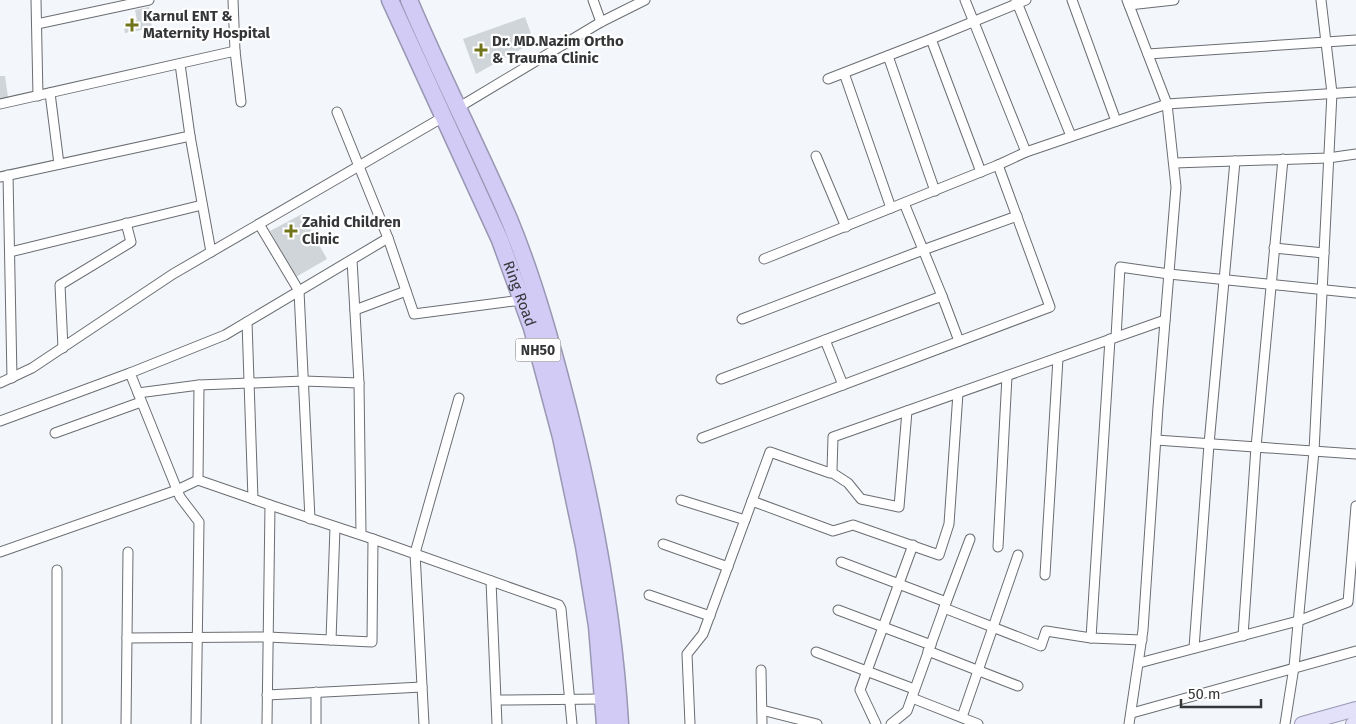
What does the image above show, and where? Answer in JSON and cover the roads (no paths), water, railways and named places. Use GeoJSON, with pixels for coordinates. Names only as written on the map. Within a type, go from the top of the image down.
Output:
{"type":"FeatureCollection","features":[{"type":"Feature","properties":{"kind":"highway","name":"Ring Road"},"geometry":{"type":"LineString","coordinates":[[390,0],[500,240],[532,328],[561,437],[584,546],[597,626],[605,724]]}},
{"type":"Feature","properties":{"kind":"highway","name":"Ring Road"},"geometry":{"type":"LineString","coordinates":[[410,0],[509,220],[533,284],[555,355],[596,532],[608,602],[620,724]]}},
{"type":"Feature","properties":{"kind":"main road"},"geometry":{"type":"LineString","coordinates":[[1302,724],[1356,709]]}},
{"type":"Feature","properties":{"kind":"street"},"geometry":{"type":"LineString","coordinates":[[36,0],[38,96]]}},
{"type":"Feature","properties":{"kind":"street"},"geometry":{"type":"LineString","coordinates":[[37,24],[109,4],[149,0]]}},
{"type":"Feature","properties":{"kind":"street"},"geometry":{"type":"LineString","coordinates":[[233,0],[235,51],[241,102]]}},
{"type":"Feature","properties":{"kind":"street"},"geometry":{"type":"LineString","coordinates":[[593,0],[601,22]]}},
{"type":"Feature","properties":{"kind":"street"},"geometry":{"type":"LineString","coordinates":[[0,383],[32,368],[174,274],[211,252],[444,118],[601,22],[645,0]]}},
{"type":"Feature","properties":{"kind":"street"},"geometry":{"type":"LineString","coordinates":[[965,0],[1026,152]]}},
{"type":"Feature","properties":{"kind":"street"},"geometry":{"type":"LineString","coordinates":[[1072,0],[1116,121]]}},
{"type":"Feature","properties":{"kind":"street"},"geometry":{"type":"LineString","coordinates":[[1129,724],[1142,640],[1176,187],[1167,104],[1128,3],[1174,0]]}},
{"type":"Feature","properties":{"kind":"street"},"geometry":{"type":"LineString","coordinates":[[1285,724],[1294,668],[1314,451],[1332,93],[1322,0]]}},
{"type":"Feature","properties":{"kind":"street"},"geometry":{"type":"LineString","coordinates":[[828,79],[931,39],[1020,1],[1071,136]]}},
{"type":"Feature","properties":{"kind":"street"},"geometry":{"type":"LineString","coordinates":[[931,39],[981,172]]}},
{"type":"Feature","properties":{"kind":"street"},"geometry":{"type":"LineString","coordinates":[[1148,54],[1356,40]]}},
{"type":"Feature","properties":{"kind":"street"},"geometry":{"type":"LineString","coordinates":[[0,104],[235,51]]}},
{"type":"Feature","properties":{"kind":"street"},"geometry":{"type":"LineString","coordinates":[[888,56],[935,191]]}},
{"type":"Feature","properties":{"kind":"street"},"geometry":{"type":"LineString","coordinates":[[180,64],[190,136],[211,252]]}},
{"type":"Feature","properties":{"kind":"street"},"geometry":{"type":"LineString","coordinates":[[844,73],[891,208]]}},
{"type":"Feature","properties":{"kind":"street"},"geometry":{"type":"LineString","coordinates":[[764,259],[935,191],[1026,152],[1167,104],[1356,92]]}},
{"type":"Feature","properties":{"kind":"street"},"geometry":{"type":"LineString","coordinates":[[50,93],[59,164]]}},
{"type":"Feature","properties":{"kind":"street"},"geometry":{"type":"LineString","coordinates":[[336,112],[388,238],[414,314],[522,300]]}},
{"type":"Feature","properties":{"kind":"street"},"geometry":{"type":"LineString","coordinates":[[12,378],[10,252],[4,176],[190,136]]}},
{"type":"Feature","properties":{"kind":"street"},"geometry":{"type":"LineString","coordinates":[[1174,163],[1328,158],[1356,154]]}},
{"type":"Feature","properties":{"kind":"street"},"geometry":{"type":"LineString","coordinates":[[816,156],[846,227]]}},
{"type":"Feature","properties":{"kind":"street"},"geometry":{"type":"LineString","coordinates":[[1243,636],[1256,447],[1283,159]]}},
{"type":"Feature","properties":{"kind":"street"},"geometry":{"type":"LineString","coordinates":[[1194,648],[1208,444],[1235,161]]}},
{"type":"Feature","properties":{"kind":"street"},"geometry":{"type":"LineString","coordinates":[[702,438],[1050,307],[998,165]]}},
{"type":"Feature","properties":{"kind":"street"},"geometry":{"type":"LineString","coordinates":[[904,203],[959,341]]}},
{"type":"Feature","properties":{"kind":"street"},"geometry":{"type":"LineString","coordinates":[[10,252],[202,205]]}},
{"type":"Feature","properties":{"kind":"street"},"geometry":{"type":"LineString","coordinates":[[742,319],[1017,216]]}},
{"type":"Feature","properties":{"kind":"street"},"geometry":{"type":"LineString","coordinates":[[63,348],[60,285],[131,242],[126,223]]}},
{"type":"Feature","properties":{"kind":"street"},"geometry":{"type":"LineString","coordinates":[[259,224],[299,291],[310,519]]}},
{"type":"Feature","properties":{"kind":"street"},"geometry":{"type":"LineString","coordinates":[[0,421],[130,373],[225,335],[388,238]]}},
{"type":"Feature","properties":{"kind":"street"},"geometry":{"type":"LineString","coordinates":[[1274,248],[1324,253]]}},
{"type":"Feature","properties":{"kind":"street"},"geometry":{"type":"LineString","coordinates":[[352,260],[359,383],[361,534]]}},
{"type":"Feature","properties":{"kind":"street"},"geometry":{"type":"LineString","coordinates":[[1091,638],[1120,267],[1223,280],[1356,293]]}},
{"type":"Feature","properties":{"kind":"street"},"geometry":{"type":"LineString","coordinates":[[355,310],[406,291]]}},
{"type":"Feature","properties":{"kind":"street"},"geometry":{"type":"LineString","coordinates":[[721,379],[942,296]]}},
{"type":"Feature","properties":{"kind":"street"},"geometry":{"type":"LineString","coordinates":[[831,472],[833,437],[1165,320]]}},
{"type":"Feature","properties":{"kind":"street"},"geometry":{"type":"LineString","coordinates":[[247,322],[254,500]]}},
{"type":"Feature","properties":{"kind":"street"},"geometry":{"type":"LineString","coordinates":[[825,340],[842,385]]}},
{"type":"Feature","properties":{"kind":"street"},"geometry":{"type":"LineString","coordinates":[[1046,575],[1058,358]]}},
{"type":"Feature","properties":{"kind":"street"},"geometry":{"type":"LineString","coordinates":[[130,373],[177,490],[198,522],[196,724]]}},
{"type":"Feature","properties":{"kind":"street"},"geometry":{"type":"LineString","coordinates":[[998,547],[1007,376]]}},
{"type":"Feature","properties":{"kind":"street"},"geometry":{"type":"LineString","coordinates":[[138,393],[199,385],[304,381],[359,383]]}},
{"type":"Feature","properties":{"kind":"street"},"geometry":{"type":"LineString","coordinates":[[198,480],[199,385]]}},
{"type":"Feature","properties":{"kind":"street"},"geometry":{"type":"LineString","coordinates":[[752,501],[833,531],[853,525],[939,555],[949,524],[958,393]]}},
{"type":"Feature","properties":{"kind":"street"},"geometry":{"type":"LineString","coordinates":[[424,724],[415,553],[459,398]]}},
{"type":"Feature","properties":{"kind":"street"},"geometry":{"type":"LineString","coordinates":[[54,433],[141,402]]}},
{"type":"Feature","properties":{"kind":"street"},"geometry":{"type":"LineString","coordinates":[[690,724],[687,654],[703,634],[770,452],[831,472],[848,483],[861,499],[899,507],[907,411]]}},
{"type":"Feature","properties":{"kind":"street"},"geometry":{"type":"LineString","coordinates":[[1156,440],[1356,454]]}},
{"type":"Feature","properties":{"kind":"street"},"geometry":{"type":"LineString","coordinates":[[0,552],[177,490],[198,480],[270,506],[361,534],[557,603],[561,607],[572,724]]}},
{"type":"Feature","properties":{"kind":"street"},"geometry":{"type":"LineString","coordinates":[[681,500],[745,520]]}},
{"type":"Feature","properties":{"kind":"street"},"geometry":{"type":"LineString","coordinates":[[267,724],[270,506]]}},
{"type":"Feature","properties":{"kind":"street"},"geometry":{"type":"LineString","coordinates":[[1139,663],[1298,621],[1352,601],[1356,507]]}},
{"type":"Feature","properties":{"kind":"street"},"geometry":{"type":"LineString","coordinates":[[332,640],[335,527]]}},
{"type":"Feature","properties":{"kind":"street"},"geometry":{"type":"LineString","coordinates":[[127,638],[268,637],[372,642],[373,539]]}},
{"type":"Feature","properties":{"kind":"street"},"geometry":{"type":"LineString","coordinates":[[891,724],[906,711],[970,539]]}},
{"type":"Feature","properties":{"kind":"street"},"geometry":{"type":"LineString","coordinates":[[663,544],[728,567]]}},
{"type":"Feature","properties":{"kind":"street"},"geometry":{"type":"LineString","coordinates":[[876,724],[860,693],[913,545]]}},
{"type":"Feature","properties":{"kind":"street"},"geometry":{"type":"LineString","coordinates":[[126,724],[128,552]]}},
{"type":"Feature","properties":{"kind":"street"},"geometry":{"type":"LineString","coordinates":[[962,717],[1018,556]]}},
{"type":"Feature","properties":{"kind":"street"},"geometry":{"type":"LineString","coordinates":[[840,562],[898,584],[994,628],[1040,646],[1046,631],[1091,638],[1142,640]]}},
{"type":"Feature","properties":{"kind":"street"},"geometry":{"type":"LineString","coordinates":[[58,570],[58,724]]}},
{"type":"Feature","properties":{"kind":"street"},"geometry":{"type":"LineString","coordinates":[[491,581],[498,724]]}},
{"type":"Feature","properties":{"kind":"street"},"geometry":{"type":"LineString","coordinates":[[649,595],[710,616]]}},
{"type":"Feature","properties":{"kind":"street"},"geometry":{"type":"LineString","coordinates":[[838,610],[884,627],[979,671],[1018,686]]}},
{"type":"Feature","properties":{"kind":"street"},"geometry":{"type":"LineString","coordinates":[[1132,713],[1356,650]]}},
{"type":"Feature","properties":{"kind":"street"},"geometry":{"type":"LineString","coordinates":[[816,652],[867,671],[978,724]]}},
{"type":"Feature","properties":{"kind":"street"},"geometry":{"type":"LineString","coordinates":[[761,670],[762,724]]}},
{"type":"Feature","properties":{"kind":"street"},"geometry":{"type":"LineString","coordinates":[[267,695],[422,687]]}},
{"type":"Feature","properties":{"kind":"street"},"geometry":{"type":"LineString","coordinates":[[316,692],[316,724]]}},
{"type":"Feature","properties":{"kind":"street"},"geometry":{"type":"LineString","coordinates":[[497,700],[603,699]]}},
{"type":"Feature","properties":{"kind":"street"},"geometry":{"type":"LineString","coordinates":[[762,710],[817,724]]}},
{"type":"Feature","properties":{"kind":"place","name":"Karnul ENT & Maternity Hospital"},"geometry":{"type":"Point","coordinates":[132,25]}},
{"type":"Feature","properties":{"kind":"place","name":"Dr. MD.Nazim Ortho & Trauma Clinic"},"geometry":{"type":"Point","coordinates":[481,50]}},
{"type":"Feature","properties":{"kind":"place","name":"Zahid Children Clinic"},"geometry":{"type":"Point","coordinates":[291,231]}}]}
